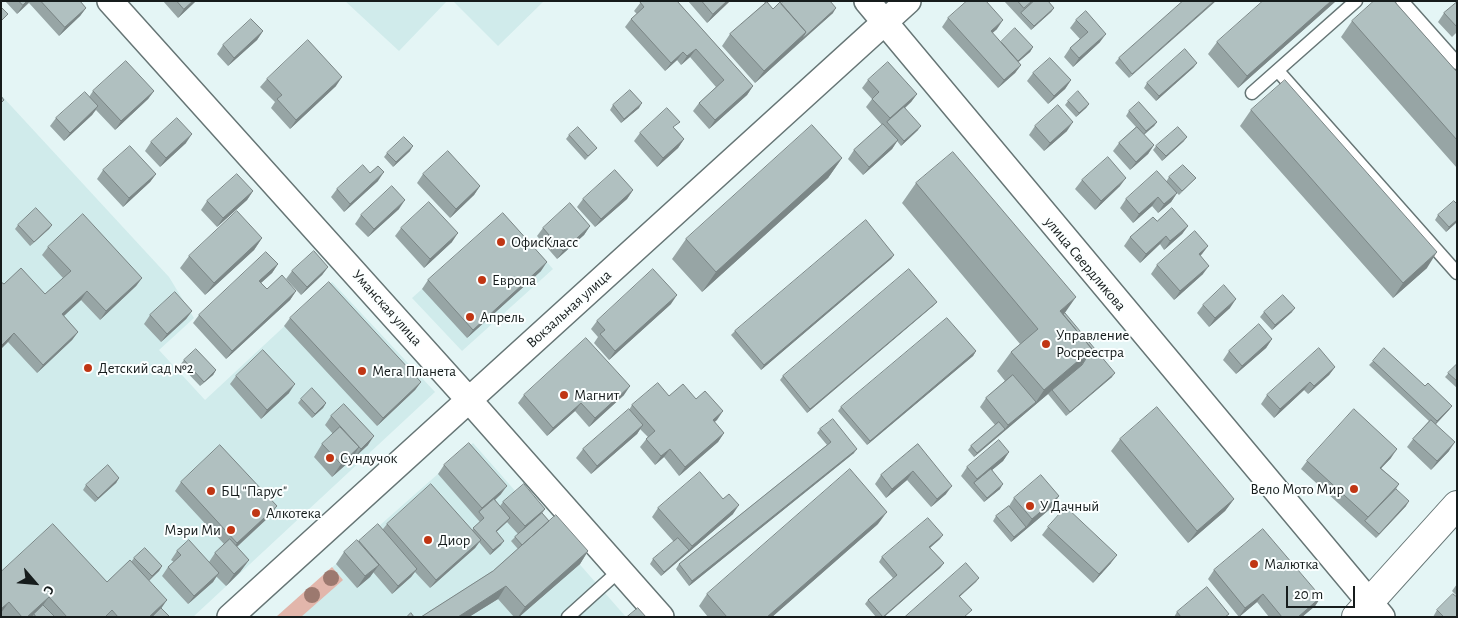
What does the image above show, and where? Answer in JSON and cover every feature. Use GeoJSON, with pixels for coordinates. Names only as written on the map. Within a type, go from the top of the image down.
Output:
{"type":"FeatureCollection","features":[{"type":"Feature","properties":{"kind":"main road"},"geometry":{"type":"LineString","coordinates":[[1369,612],[1457,506]]}},
{"type":"Feature","properties":{"kind":"street","name":"Уманская улица"},"geometry":{"type":"LineString","coordinates":[[110,1],[470,400],[661,617]]}},
{"type":"Feature","properties":{"kind":"street","name":"улица Свердликова"},"geometry":{"type":"LineString","coordinates":[[867,1],[1369,612]]}},
{"type":"Feature","properties":{"kind":"street","name":"Вокзальная улица"},"geometry":{"type":"LineString","coordinates":[[230,617],[908,1]]}},
{"type":"Feature","properties":{"kind":"lane"},"geometry":{"type":"LineString","coordinates":[[1252,93],[1356,1]]}},
{"type":"Feature","properties":{"kind":"lane"},"geometry":{"type":"LineString","coordinates":[[1402,1],[1457,63]]}},
{"type":"Feature","properties":{"kind":"lane"},"geometry":{"type":"LineString","coordinates":[[1278,71],[1457,273]]}},
{"type":"Feature","properties":{"kind":"lane"},"geometry":{"type":"LineString","coordinates":[[568,617],[620,570]]}},
{"type":"Feature","properties":{"kind":"shaded area"},"geometry":{"type":"Polygon","coordinates":[[[345,1],[447,1],[399,51],[345,1]]]}},
{"type":"Feature","properties":{"kind":"shaded area"},"geometry":{"type":"Polygon","coordinates":[[[453,1],[544,1],[498,46],[453,1]]]}},
{"type":"Feature","properties":{"kind":"shaded area"},"geometry":{"type":"Polygon","coordinates":[[[1,95],[169,277],[194,318],[159,350],[205,400],[332,282],[435,392],[193,617],[1,617],[1,95]]]}},
{"type":"Feature","properties":{"kind":"shaded area","name":"Европа"},"geometry":{"type":"Polygon","coordinates":[[[505,215],[553,269],[462,351],[412,298],[505,215]]]}},
{"type":"Feature","properties":{"kind":"shaded area"},"geometry":{"type":"Polygon","coordinates":[[[473,443],[626,617],[276,617],[473,443]]]}},
{"type":"Feature","properties":{"kind":"shaded area"},"geometry":{"type":"Polygon","coordinates":[[[332,567],[343,580],[301,617],[276,617],[332,567]]]}},
{"type":"Feature","properties":{"kind":"building"},"geometry":{"type":"Polygon","coordinates":[[[19,1],[27,1],[23,5],[19,1]]]}},
{"type":"Feature","properties":{"kind":"building"},"geometry":{"type":"Polygon","coordinates":[[[41,1],[80,1],[86,8],[65,27],[41,1]]]}},
{"type":"Feature","properties":{"kind":"building"},"geometry":{"type":"Polygon","coordinates":[[[177,1],[193,1],[184,9],[177,1]]]}},
{"type":"Feature","properties":{"kind":"building"},"geometry":{"type":"Polygon","coordinates":[[[677,1],[753,86],[715,120],[699,103],[724,80],[696,49],[687,56],[683,52],[671,63],[631,19],[644,7],[640,2],[677,1]]]}},
{"type":"Feature","properties":{"kind":"building"},"geometry":{"type":"Polygon","coordinates":[[[702,1],[727,1],[713,14],[702,1]]]}},
{"type":"Feature","properties":{"kind":"building"},"geometry":{"type":"Polygon","coordinates":[[[784,1],[830,1],[836,8],[801,40],[806,32],[781,4],[784,1]]]}},
{"type":"Feature","properties":{"kind":"building"},"geometry":{"type":"Polygon","coordinates":[[[967,1],[986,1],[1003,20],[991,31],[1021,65],[1004,80],[948,18],[967,1]]]}},
{"type":"Feature","properties":{"kind":"building"},"geometry":{"type":"Polygon","coordinates":[[[1018,1],[1032,1],[1024,8],[1018,1]]]}},
{"type":"Feature","properties":{"kind":"building"},"geometry":{"type":"Polygon","coordinates":[[[1034,1],[1048,1],[1054,8],[1034,26],[1021,13],[1034,1]]]}},
{"type":"Feature","properties":{"kind":"building"},"geometry":{"type":"Polygon","coordinates":[[[1183,1],[1214,1],[1132,74],[1119,58],[1183,1]]]}},
{"type":"Feature","properties":{"kind":"building"},"geometry":{"type":"Polygon","coordinates":[[[1263,1],[1331,1],[1247,76],[1217,42],[1263,1]]]}},
{"type":"Feature","properties":{"kind":"building"},"geometry":{"type":"Polygon","coordinates":[[[1374,1],[1394,1],[1457,72],[1457,140],[1352,21],[1374,1]]]}},
{"type":"Feature","properties":{"kind":"building"},"geometry":{"type":"Polygon","coordinates":[[[767,2],[773,9],[780,2],[806,32],[764,71],[730,34],[767,2]]]}},
{"type":"Feature","properties":{"kind":"building"},"geometry":{"type":"Polygon","coordinates":[[[1457,2],[1457,27],[1444,13],[1457,2]]]}},
{"type":"Feature","properties":{"kind":"building"},"geometry":{"type":"Polygon","coordinates":[[[1,7],[8,14],[1,21],[1,7]]]}},
{"type":"Feature","properties":{"kind":"building"},"geometry":{"type":"Polygon","coordinates":[[[1086,11],[1106,34],[1079,58],[1070,48],[1088,32],[1076,20],[1086,11]]]}},
{"type":"Feature","properties":{"kind":"building"},"geometry":{"type":"Polygon","coordinates":[[[251,19],[263,31],[234,58],[223,45],[251,19]]]}},
{"type":"Feature","properties":{"kind":"building"},"geometry":{"type":"Polygon","coordinates":[[[1015,28],[1033,47],[1018,61],[1001,42],[1015,28]]]}},
{"type":"Feature","properties":{"kind":"building"},"geometry":{"type":"Polygon","coordinates":[[[308,40],[342,77],[296,120],[277,99],[282,95],[267,79],[308,40]]]}},
{"type":"Feature","properties":{"kind":"building"},"geometry":{"type":"Polygon","coordinates":[[[1185,49],[1197,63],[1159,96],[1147,83],[1185,49]]]}},
{"type":"Feature","properties":{"kind":"building"},"geometry":{"type":"Polygon","coordinates":[[[1050,58],[1071,80],[1054,96],[1033,73],[1050,58]]]}},
{"type":"Feature","properties":{"kind":"building"},"geometry":{"type":"Polygon","coordinates":[[[126,61],[154,91],[121,121],[93,91],[126,61]]]}},
{"type":"Feature","properties":{"kind":"building"},"geometry":{"type":"Polygon","coordinates":[[[888,62],[917,94],[890,118],[872,99],[879,92],[868,80],[888,62]]]}},
{"type":"Feature","properties":{"kind":"building"},"geometry":{"type":"Polygon","coordinates":[[[1285,80],[1437,252],[1403,283],[1251,110],[1285,80]]]}},
{"type":"Feature","properties":{"kind":"building"},"geometry":{"type":"Polygon","coordinates":[[[630,90],[642,103],[624,119],[613,105],[630,90]]]}},
{"type":"Feature","properties":{"kind":"building"},"geometry":{"type":"Polygon","coordinates":[[[1078,91],[1089,104],[1079,113],[1068,101],[1078,91]]]}},
{"type":"Feature","properties":{"kind":"building"},"geometry":{"type":"Polygon","coordinates":[[[85,92],[98,106],[70,133],[56,118],[85,92]]]}},
{"type":"Feature","properties":{"kind":"building"},"geometry":{"type":"Polygon","coordinates":[[[1139,102],[1157,122],[1146,131],[1129,111],[1139,102]]]}},
{"type":"Feature","properties":{"kind":"building"},"geometry":{"type":"Polygon","coordinates":[[[1058,105],[1073,122],[1050,143],[1035,126],[1058,105]]]}},
{"type":"Feature","properties":{"kind":"building"},"geometry":{"type":"Polygon","coordinates":[[[904,107],[921,126],[904,141],[887,122],[904,107]]]}},
{"type":"Feature","properties":{"kind":"building"},"geometry":{"type":"Polygon","coordinates":[[[667,108],[680,122],[673,127],[684,139],[663,158],[640,133],[667,108]]]}},
{"type":"Feature","properties":{"kind":"building"},"geometry":{"type":"Polygon","coordinates":[[[177,118],[192,134],[166,158],[151,142],[177,118]]]}},
{"type":"Feature","properties":{"kind":"building"},"geometry":{"type":"Polygon","coordinates":[[[883,124],[898,140],[869,167],[854,150],[883,124]]]}},
{"type":"Feature","properties":{"kind":"building"},"geometry":{"type":"Polygon","coordinates":[[[812,125],[842,158],[716,272],[686,239],[812,125]]]}},
{"type":"Feature","properties":{"kind":"building"},"geometry":{"type":"Polygon","coordinates":[[[578,127],[597,148],[588,156],[569,135],[578,127]]]}},
{"type":"Feature","properties":{"kind":"building"},"geometry":{"type":"Polygon","coordinates":[[[1137,127],[1154,145],[1136,162],[1119,143],[1137,127]]]}},
{"type":"Feature","properties":{"kind":"building"},"geometry":{"type":"Polygon","coordinates":[[[1178,127],[1187,137],[1166,156],[1156,146],[1178,127]]]}},
{"type":"Feature","properties":{"kind":"building"},"geometry":{"type":"Polygon","coordinates":[[[404,137],[413,146],[396,162],[387,153],[404,137]]]}},
{"type":"Feature","properties":{"kind":"building"},"geometry":{"type":"Polygon","coordinates":[[[130,146],[156,174],[129,198],[103,170],[130,146]]]}},
{"type":"Feature","properties":{"kind":"building"},"geometry":{"type":"Polygon","coordinates":[[[448,151],[480,186],[456,209],[423,174],[448,151]]]}},
{"type":"Feature","properties":{"kind":"building"},"geometry":{"type":"Polygon","coordinates":[[[953,152],[1076,297],[1060,311],[1092,349],[1044,390],[1011,352],[1038,329],[916,183],[953,152]]]}},
{"type":"Feature","properties":{"kind":"building"},"geometry":{"type":"Polygon","coordinates":[[[1108,157],[1126,178],[1101,201],[1082,180],[1108,157]]]}},
{"type":"Feature","properties":{"kind":"building"},"geometry":{"type":"Polygon","coordinates":[[[363,165],[370,173],[378,166],[384,172],[350,204],[337,189],[363,165]]]}},
{"type":"Feature","properties":{"kind":"building"},"geometry":{"type":"Polygon","coordinates":[[[1183,165],[1196,178],[1182,191],[1169,177],[1183,165]]]}},
{"type":"Feature","properties":{"kind":"building"},"geometry":{"type":"Polygon","coordinates":[[[615,170],[633,190],[601,219],[583,199],[615,170]]]}},
{"type":"Feature","properties":{"kind":"building"},"geometry":{"type":"Polygon","coordinates":[[[1157,171],[1177,193],[1164,204],[1158,197],[1139,214],[1126,199],[1157,171]]]}},
{"type":"Feature","properties":{"kind":"building"},"geometry":{"type":"Polygon","coordinates":[[[237,174],[253,191],[223,218],[207,201],[237,174]]]}},
{"type":"Feature","properties":{"kind":"building"},"geometry":{"type":"Polygon","coordinates":[[[392,186],[405,200],[374,229],[361,215],[392,186]]]}},
{"type":"Feature","properties":{"kind":"building"},"geometry":{"type":"Polygon","coordinates":[[[1454,201],[1457,204],[1457,220],[1449,227],[1438,215],[1454,201]]]}},
{"type":"Feature","properties":{"kind":"building"},"geometry":{"type":"Polygon","coordinates":[[[429,202],[458,233],[430,259],[401,228],[429,202]]]}},
{"type":"Feature","properties":{"kind":"building"},"geometry":{"type":"Polygon","coordinates":[[[570,203],[590,226],[563,251],[543,228],[570,203]]]}},
{"type":"Feature","properties":{"kind":"building"},"geometry":{"type":"Polygon","coordinates":[[[36,208],[52,225],[34,242],[18,225],[36,208]]]}},
{"type":"Feature","properties":{"kind":"building"},"geometry":{"type":"Polygon","coordinates":[[[1172,208],[1188,226],[1170,241],[1166,236],[1146,254],[1130,237],[1153,217],[1157,221],[1172,208]]]}},
{"type":"Feature","properties":{"kind":"building"},"geometry":{"type":"Polygon","coordinates":[[[237,211],[262,238],[214,283],[189,256],[237,211]]]}},
{"type":"Feature","properties":{"kind":"building","name":"Европа"},"geometry":{"type":"Polygon","coordinates":[[[503,213],[547,262],[473,330],[428,280],[503,213]]]}},
{"type":"Feature","properties":{"kind":"building"},"geometry":{"type":"Polygon","coordinates":[[[83,214],[142,278],[106,311],[87,291],[62,314],[78,332],[43,365],[14,333],[1,346],[1,282],[4,284],[21,268],[45,294],[71,271],[48,247],[83,214]]]}},
{"type":"Feature","properties":{"kind":"building"},"geometry":{"type":"Polygon","coordinates":[[[866,220],[894,255],[764,365],[735,331],[866,220]]]}},
{"type":"Feature","properties":{"kind":"building"},"geometry":{"type":"Polygon","coordinates":[[[1195,231],[1208,246],[1199,254],[1209,266],[1180,291],[1157,265],[1195,231]]]}},
{"type":"Feature","properties":{"kind":"building"},"geometry":{"type":"Polygon","coordinates":[[[314,251],[328,267],[307,287],[292,271],[314,251]]]}},
{"type":"Feature","properties":{"kind":"building"},"geometry":{"type":"Polygon","coordinates":[[[266,252],[278,264],[259,281],[267,289],[282,275],[296,291],[232,351],[199,315],[266,252]]]}},
{"type":"Feature","properties":{"kind":"building"},"geometry":{"type":"Polygon","coordinates":[[[653,269],[677,295],[615,351],[600,334],[605,330],[597,321],[653,269]]]}},
{"type":"Feature","properties":{"kind":"building"},"geometry":{"type":"Polygon","coordinates":[[[909,269],[937,302],[810,409],[783,376],[909,269]]]}},
{"type":"Feature","properties":{"kind":"building"},"geometry":{"type":"Polygon","coordinates":[[[329,282],[421,382],[383,418],[290,318],[329,282]]]}},
{"type":"Feature","properties":{"kind":"building"},"geometry":{"type":"Polygon","coordinates":[[[1224,285],[1236,299],[1215,318],[1203,305],[1224,285]]]}},
{"type":"Feature","properties":{"kind":"building"},"geometry":{"type":"Polygon","coordinates":[[[175,292],[192,311],[167,334],[150,315],[175,292]]]}},
{"type":"Feature","properties":{"kind":"building"},"geometry":{"type":"Polygon","coordinates":[[[1283,295],[1295,308],[1275,325],[1264,312],[1283,295]]]}},
{"type":"Feature","properties":{"kind":"building"},"geometry":{"type":"Polygon","coordinates":[[[1065,313],[1115,373],[1070,412],[1052,390],[1082,365],[1092,349],[1063,314],[1065,313]]]}},
{"type":"Feature","properties":{"kind":"building"},"geometry":{"type":"Polygon","coordinates":[[[947,318],[976,351],[870,441],[841,407],[947,318]]]}},
{"type":"Feature","properties":{"kind":"building"},"geometry":{"type":"Polygon","coordinates":[[[1259,324],[1272,339],[1242,366],[1229,351],[1259,324]]]}},
{"type":"Feature","properties":{"kind":"building"},"geometry":{"type":"Polygon","coordinates":[[[586,338],[630,386],[595,418],[581,403],[553,428],[524,395],[586,338]]]}},
{"type":"Feature","properties":{"kind":"building"},"geometry":{"type":"Polygon","coordinates":[[[1319,348],[1335,367],[1314,386],[1310,382],[1280,409],[1267,395],[1319,348]]]}},
{"type":"Feature","properties":{"kind":"building"},"geometry":{"type":"Polygon","coordinates":[[[1384,348],[1425,386],[1428,383],[1452,406],[1437,421],[1373,361],[1384,348]]]}},
{"type":"Feature","properties":{"kind":"building"},"geometry":{"type":"Polygon","coordinates":[[[196,349],[216,370],[204,382],[184,360],[196,349]]]}},
{"type":"Feature","properties":{"kind":"building"},"geometry":{"type":"Polygon","coordinates":[[[263,350],[295,384],[267,410],[236,376],[263,350]]]}},
{"type":"Feature","properties":{"kind":"building"},"geometry":{"type":"Polygon","coordinates":[[[1457,364],[1457,381],[1448,373],[1457,364]]]}},
{"type":"Feature","properties":{"kind":"building"},"geometry":{"type":"Polygon","coordinates":[[[1013,375],[1036,402],[1008,425],[986,398],[1013,375]]]}},
{"type":"Feature","properties":{"kind":"building"},"geometry":{"type":"Polygon","coordinates":[[[658,383],[669,396],[683,384],[696,399],[705,391],[723,411],[713,420],[724,433],[685,467],[670,449],[661,456],[646,439],[655,431],[632,405],[658,383]]]}},
{"type":"Feature","properties":{"kind":"building"},"geometry":{"type":"Polygon","coordinates":[[[312,388],[326,403],[315,414],[301,399],[312,388]]]}},
{"type":"Feature","properties":{"kind":"building"},"geometry":{"type":"Polygon","coordinates":[[[344,404],[374,436],[361,449],[331,416],[344,404]]]}},
{"type":"Feature","properties":{"kind":"building"},"geometry":{"type":"Polygon","coordinates":[[[1157,407],[1234,499],[1197,531],[1120,439],[1157,407]]]}},
{"type":"Feature","properties":{"kind":"building"},"geometry":{"type":"Polygon","coordinates":[[[629,409],[643,425],[597,466],[583,449],[629,409]]]}},
{"type":"Feature","properties":{"kind":"building"},"geometry":{"type":"Polygon","coordinates":[[[1354,409],[1397,449],[1380,468],[1399,484],[1368,517],[1307,461],[1354,409]]]}},
{"type":"Feature","properties":{"kind":"building"},"geometry":{"type":"Polygon","coordinates":[[[833,419],[857,449],[692,581],[679,564],[831,442],[820,429],[833,419]]]}},
{"type":"Feature","properties":{"kind":"building"},"geometry":{"type":"Polygon","coordinates":[[[1431,420],[1455,442],[1437,461],[1413,439],[1431,420]]]}},
{"type":"Feature","properties":{"kind":"building"},"geometry":{"type":"Polygon","coordinates":[[[999,422],[1005,429],[977,453],[971,446],[999,422]]]}},
{"type":"Feature","properties":{"kind":"building"},"geometry":{"type":"Polygon","coordinates":[[[340,427],[359,447],[341,464],[322,444],[340,427]]]}},
{"type":"Feature","properties":{"kind":"building"},"geometry":{"type":"Polygon","coordinates":[[[999,440],[1009,452],[977,479],[967,467],[999,440]]]}},
{"type":"Feature","properties":{"kind":"building"},"geometry":{"type":"Polygon","coordinates":[[[469,443],[507,486],[482,508],[444,465],[469,443]]]}},
{"type":"Feature","properties":{"kind":"building"},"geometry":{"type":"Polygon","coordinates":[[[918,444],[952,486],[937,499],[913,471],[892,489],[881,475],[918,444]]]}},
{"type":"Feature","properties":{"kind":"building"},"geometry":{"type":"Polygon","coordinates":[[[220,445],[277,506],[237,543],[181,482],[220,445]]]}},
{"type":"Feature","properties":{"kind":"building"},"geometry":{"type":"Polygon","coordinates":[[[108,465],[119,478],[98,498],[86,485],[108,465]]]}},
{"type":"Feature","properties":{"kind":"building"},"geometry":{"type":"Polygon","coordinates":[[[850,469],[887,512],[767,617],[727,617],[707,594],[850,469]]]}},
{"type":"Feature","properties":{"kind":"building"},"geometry":{"type":"Polygon","coordinates":[[[991,469],[1003,484],[987,498],[974,483],[991,469]]]}},
{"type":"Feature","properties":{"kind":"building"},"geometry":{"type":"Polygon","coordinates":[[[700,472],[723,499],[729,494],[739,505],[692,546],[658,508],[700,472]]]}},
{"type":"Feature","properties":{"kind":"building"},"geometry":{"type":"Polygon","coordinates":[[[1041,475],[1059,496],[1032,519],[1014,498],[1041,475]]]}},
{"type":"Feature","properties":{"kind":"building","name":"Диор"},"geometry":{"type":"Polygon","coordinates":[[[431,484],[481,540],[436,580],[387,524],[431,484]]]}},
{"type":"Feature","properties":{"kind":"building"},"geometry":{"type":"Polygon","coordinates":[[[524,484],[545,509],[525,526],[503,502],[524,484]]]}},
{"type":"Feature","properties":{"kind":"building"},"geometry":{"type":"Polygon","coordinates":[[[1396,489],[1409,501],[1379,534],[1365,521],[1396,489]]]}},
{"type":"Feature","properties":{"kind":"building"},"geometry":{"type":"Polygon","coordinates":[[[494,499],[510,518],[496,531],[504,541],[493,550],[473,528],[484,518],[479,512],[494,499]]]}},
{"type":"Feature","properties":{"kind":"building"},"geometry":{"type":"Polygon","coordinates":[[[1009,506],[1026,527],[1014,537],[996,516],[1009,506]]]}},
{"type":"Feature","properties":{"kind":"building"},"geometry":{"type":"Polygon","coordinates":[[[1066,507],[1117,555],[1099,574],[1048,527],[1066,507]]]}},
{"type":"Feature","properties":{"kind":"building"},"geometry":{"type":"Polygon","coordinates":[[[542,513],[549,521],[522,545],[515,537],[542,513]]]}},
{"type":"Feature","properties":{"kind":"building"},"geometry":{"type":"Polygon","coordinates":[[[556,515],[588,551],[525,607],[506,586],[458,617],[421,617],[493,571],[556,515]]]}},
{"type":"Feature","properties":{"kind":"building"},"geometry":{"type":"Polygon","coordinates":[[[928,518],[943,535],[929,547],[944,563],[883,617],[868,600],[897,575],[882,557],[928,518]]]}},
{"type":"Feature","properties":{"kind":"building"},"geometry":{"type":"Polygon","coordinates":[[[53,524],[107,582],[130,560],[167,600],[149,617],[118,617],[112,610],[105,617],[67,617],[49,597],[27,617],[22,617],[9,602],[2,608],[1,572],[53,524]]]}},
{"type":"Feature","properties":{"kind":"building"},"geometry":{"type":"Polygon","coordinates":[[[378,524],[417,569],[398,586],[359,541],[378,524]]]}},
{"type":"Feature","properties":{"kind":"building"},"geometry":{"type":"Polygon","coordinates":[[[1263,529],[1321,597],[1298,617],[1282,617],[1263,594],[1245,608],[1214,570],[1263,529]]]}},
{"type":"Feature","properties":{"kind":"building"},"geometry":{"type":"Polygon","coordinates":[[[678,538],[689,550],[664,572],[653,559],[678,538]]]}},
{"type":"Feature","properties":{"kind":"building"},"geometry":{"type":"Polygon","coordinates":[[[230,539],[249,560],[234,574],[215,553],[230,539]]]}},
{"type":"Feature","properties":{"kind":"building"},"geometry":{"type":"Polygon","coordinates":[[[189,540],[219,573],[194,596],[168,567],[181,555],[177,551],[189,540]]]}},
{"type":"Feature","properties":{"kind":"building"},"geometry":{"type":"Polygon","coordinates":[[[357,540],[379,565],[365,576],[344,552],[357,540]]]}},
{"type":"Feature","properties":{"kind":"building"},"geometry":{"type":"Polygon","coordinates":[[[145,548],[162,566],[152,576],[134,558],[145,548]]]}},
{"type":"Feature","properties":{"kind":"building"},"geometry":{"type":"Polygon","coordinates":[[[966,563],[979,578],[959,596],[972,610],[964,617],[905,617],[966,563]]]}},
{"type":"Feature","properties":{"kind":"building"},"geometry":{"type":"Polygon","coordinates":[[[1207,587],[1229,614],[1225,617],[1181,617],[1177,612],[1207,587]]]}},
{"type":"Feature","properties":{"kind":"building"},"geometry":{"type":"Polygon","coordinates":[[[1453,594],[1457,597],[1457,617],[1444,617],[1437,610],[1453,594]]]}},
{"type":"Feature","properties":{"kind":"building"},"geometry":{"type":"Polygon","coordinates":[[[43,605],[55,617],[36,617],[34,614],[43,605]]]}},
{"type":"Feature","properties":{"kind":"building"},"geometry":{"type":"Polygon","coordinates":[[[161,608],[170,617],[152,617],[161,608]]]}},
{"type":"Feature","properties":{"kind":"building"},"geometry":{"type":"Polygon","coordinates":[[[638,608],[646,617],[627,617],[638,608]]]}},
{"type":"Feature","properties":{"kind":"place","name":"ОфисКласс"},"geometry":{"type":"Point","coordinates":[501,242]}},
{"type":"Feature","properties":{"kind":"place","name":"Европа"},"geometry":{"type":"Point","coordinates":[482,280]}},
{"type":"Feature","properties":{"kind":"place","name":"Апрель"},"geometry":{"type":"Point","coordinates":[470,317]}},
{"type":"Feature","properties":{"kind":"place","name":"Управление Росреестра"},"geometry":{"type":"Point","coordinates":[1046,344]}},
{"type":"Feature","properties":{"kind":"place","name":"Детский сад №2"},"geometry":{"type":"Point","coordinates":[88,368]}},
{"type":"Feature","properties":{"kind":"place","name":"Мега Планета"},"geometry":{"type":"Point","coordinates":[362,371]}},
{"type":"Feature","properties":{"kind":"place","name":"Магнит"},"geometry":{"type":"Point","coordinates":[564,395]}},
{"type":"Feature","properties":{"kind":"place","name":"Сундучок"},"geometry":{"type":"Point","coordinates":[330,458]}},
{"type":"Feature","properties":{"kind":"place","name":"Вело Мото Мир"},"geometry":{"type":"Point","coordinates":[1354,489]}},
{"type":"Feature","properties":{"kind":"place","name":"БЦ \"Парус\""},"geometry":{"type":"Point","coordinates":[211,491]}},
{"type":"Feature","properties":{"kind":"place","name":"У Дачный"},"geometry":{"type":"Point","coordinates":[1030,506]}},
{"type":"Feature","properties":{"kind":"place","name":"Алкотека"},"geometry":{"type":"Point","coordinates":[256,513]}},
{"type":"Feature","properties":{"kind":"place","name":"Мэри Ми"},"geometry":{"type":"Point","coordinates":[231,530]}},
{"type":"Feature","properties":{"kind":"place","name":"Диор"},"geometry":{"type":"Point","coordinates":[428,540]}},
{"type":"Feature","properties":{"kind":"place","name":"Малютка"},"geometry":{"type":"Point","coordinates":[1254,564]}}]}
